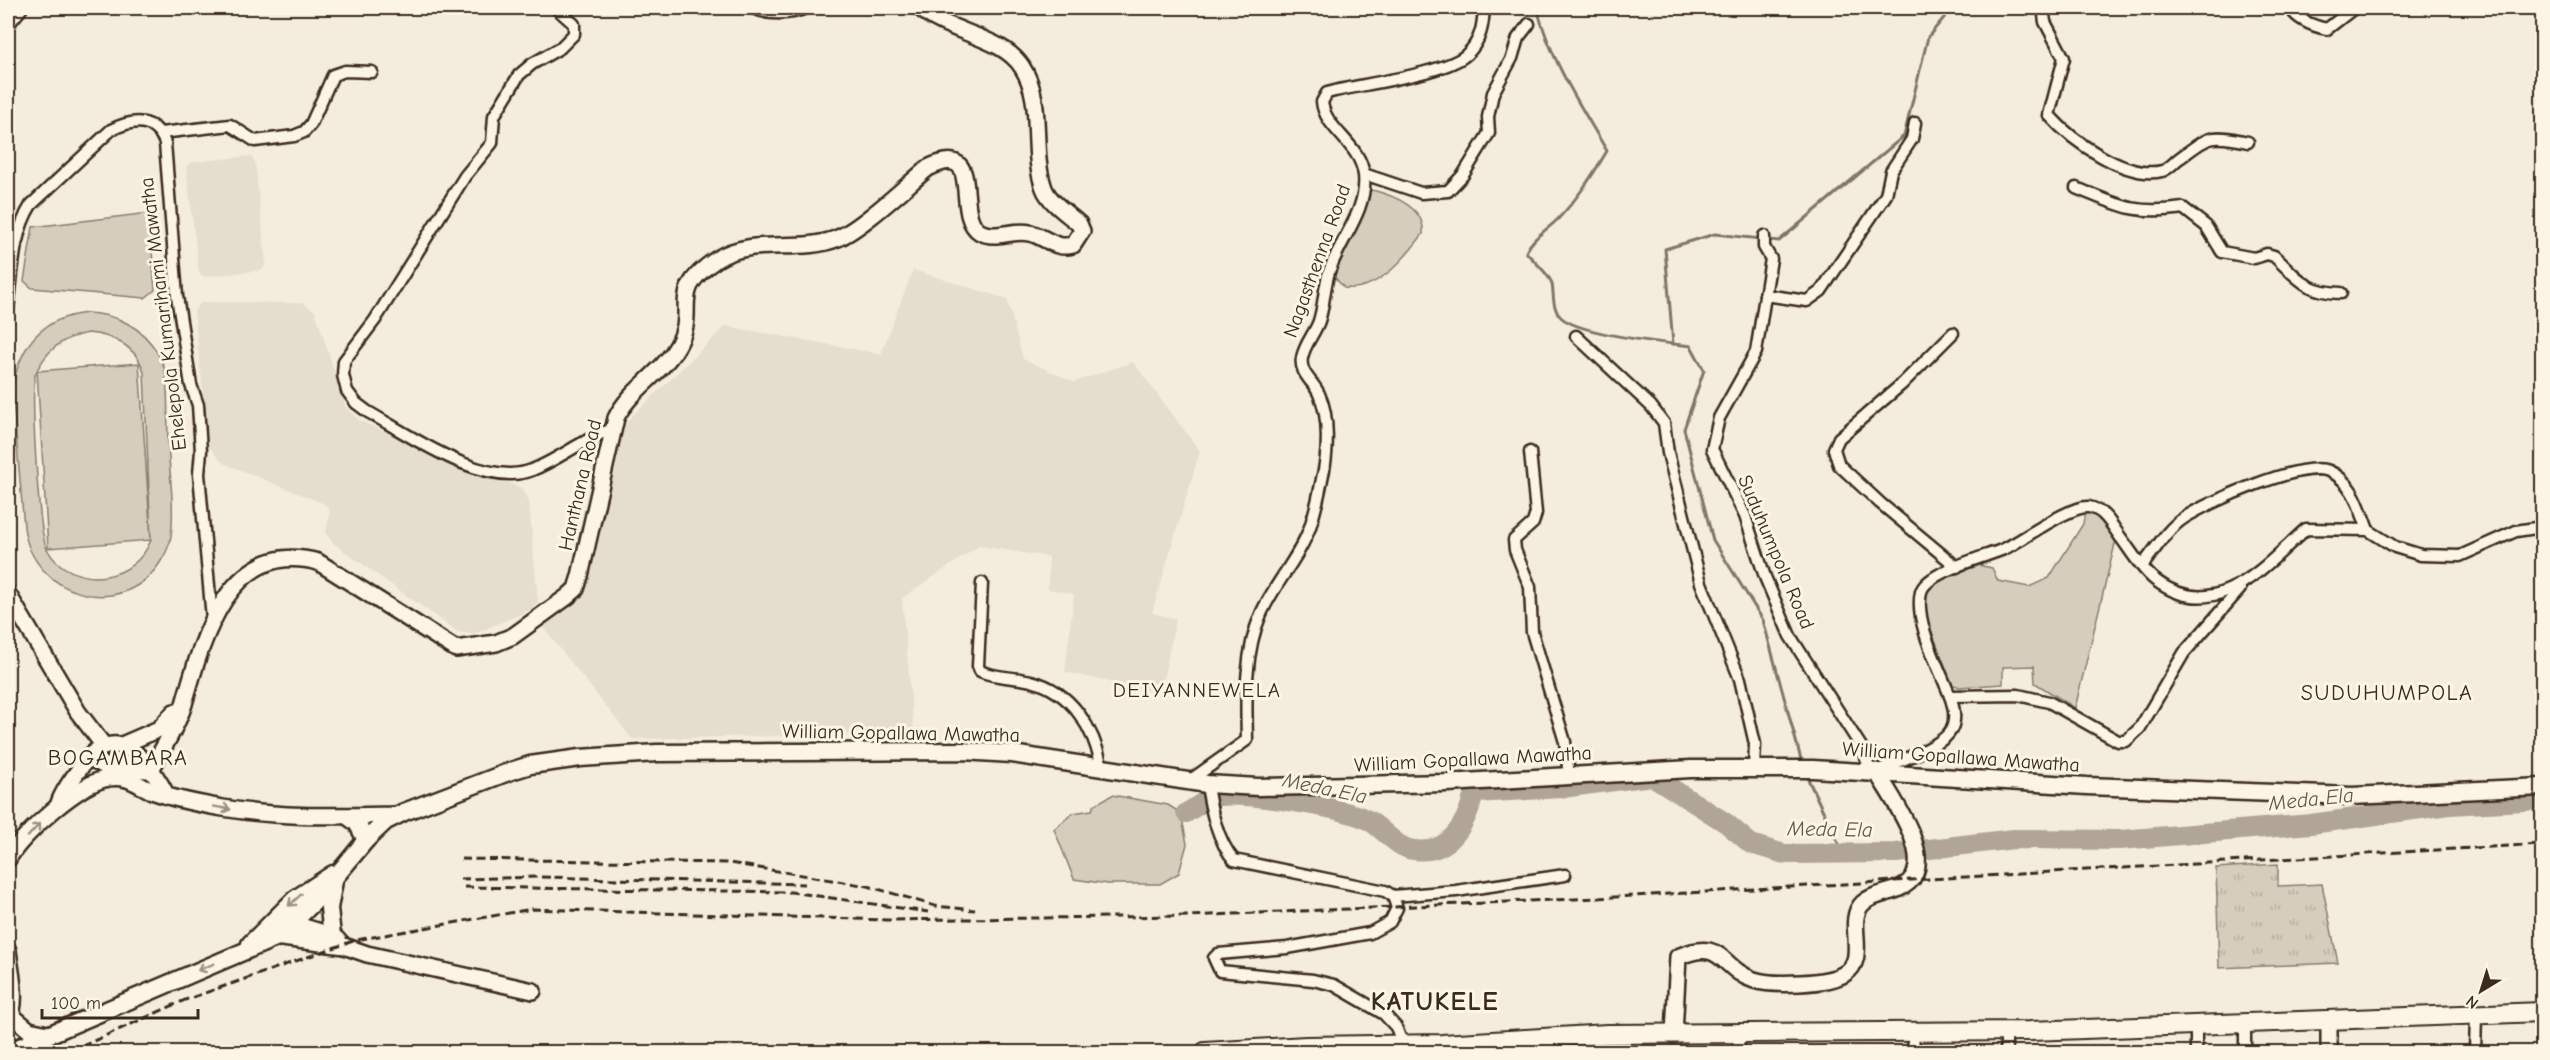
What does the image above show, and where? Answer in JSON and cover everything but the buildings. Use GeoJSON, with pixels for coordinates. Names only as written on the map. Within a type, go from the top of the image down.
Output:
{"type":"FeatureCollection","features":[{"type":"Feature","properties":{"kind":"highway"},"geometry":{"type":"LineString","coordinates":[[1205,1053],[1306,1046],[1403,1045],[1607,1034],[1674,1034],[1738,1044],[1913,1032],[2329,1021],[2542,1012]]}},
{"type":"Feature","properties":{"kind":"main road","name":"William Gopallawa Mawatha"},"geometry":{"type":"LineString","coordinates":[[278,937],[340,872],[366,840],[396,815],[530,765],[580,758],[657,753],[963,751],[1012,754],[1102,767],[1189,782],[1207,788],[1343,787],[1691,769],[1873,771],[2087,786],[2352,796],[2542,787]]}},
{"type":"Feature","properties":{"kind":"main road"},"geometry":{"type":"LineString","coordinates":[[348,817],[357,823],[366,840]]}},
{"type":"Feature","properties":{"kind":"main road","name":"William Gopallawa Mawatha"},"geometry":{"type":"LineString","coordinates":[[337,940],[329,908],[340,872]]}},
{"type":"Feature","properties":{"kind":"main road"},"geometry":{"type":"LineString","coordinates":[[243,951],[295,899],[340,872]]}},
{"type":"Feature","properties":{"kind":"main road"},"geometry":{"type":"LineString","coordinates":[[292,924],[337,940]]}},
{"type":"Feature","properties":{"kind":"main road"},"geometry":{"type":"LineString","coordinates":[[8,1052],[278,937],[337,940]]}},
{"type":"Feature","properties":{"kind":"street"},"geometry":{"type":"LineString","coordinates":[[8,25],[22,8]]}},
{"type":"Feature","properties":{"kind":"street"},"geometry":{"type":"LineString","coordinates":[[556,8],[574,24],[574,33],[560,48],[532,64],[519,75],[494,116],[492,143],[465,176],[375,320],[352,348],[344,361],[343,375],[347,391],[362,408],[460,462],[482,470],[519,473],[532,470],[598,434],[613,429]]}},
{"type":"Feature","properties":{"kind":"street"},"geometry":{"type":"LineString","coordinates":[[753,8],[796,13],[806,8]]}},
{"type":"Feature","properties":{"kind":"street","name":"Hanthana Road"},"geometry":{"type":"LineString","coordinates":[[212,619],[226,596],[245,575],[268,565],[301,558],[329,568],[456,649],[496,643],[513,636],[576,589],[606,472],[613,429],[621,408],[660,370],[680,342],[688,286],[701,270],[724,255],[743,248],[810,245],[838,238],[928,168],[939,163],[950,162],[960,166],[964,172],[967,215],[978,231],[992,235],[1027,232],[1064,248],[1073,245],[1082,231],[1079,224],[1044,190],[1033,102],[1023,67],[1010,53],[939,22],[920,8]]}},
{"type":"Feature","properties":{"kind":"street","name":"Nagasthenna Road"},"geometry":{"type":"LineString","coordinates":[[1189,782],[1247,740],[1246,682],[1260,615],[1310,528],[1323,475],[1326,421],[1319,393],[1303,370],[1301,358],[1320,318],[1330,270],[1361,203],[1364,174],[1352,145],[1323,111],[1322,102],[1327,93],[1454,64],[1477,42],[1483,27],[1484,8]]}},
{"type":"Feature","properties":{"kind":"street"},"geometry":{"type":"LineString","coordinates":[[2043,8],[2045,22],[2064,58],[2049,116],[2066,134],[2123,167],[2135,171],[2163,171],[2209,137],[2221,136],[2248,141]]}},
{"type":"Feature","properties":{"kind":"street"},"geometry":{"type":"LineString","coordinates":[[2290,8],[2295,15],[2314,26],[2327,29],[2354,8]]}},
{"type":"Feature","properties":{"kind":"street"},"geometry":{"type":"LineString","coordinates":[[1364,174],[1421,193],[1448,191],[1463,175],[1489,133],[1488,117],[1493,93],[1512,58],[1518,38],[1529,24]]}},
{"type":"Feature","properties":{"kind":"street"},"geometry":{"type":"LineString","coordinates":[[8,309],[22,219],[32,205],[111,130],[127,122],[139,122],[151,124],[161,133],[230,125],[255,141],[294,136],[311,124],[333,75],[345,71],[372,72]]}},
{"type":"Feature","properties":{"kind":"street"},"geometry":{"type":"LineString","coordinates":[[1765,295],[1807,302],[1821,291],[1886,195],[1891,171],[1912,139],[1915,123]]}},
{"type":"Feature","properties":{"kind":"street","name":"Ehelepola Kumarihami Mawatha"},"geometry":{"type":"LineString","coordinates":[[161,133],[165,143],[177,296],[191,385],[198,405],[201,451],[199,474],[212,619]]}},
{"type":"Feature","properties":{"kind":"street"},"geometry":{"type":"LineString","coordinates":[[2076,188],[2130,210],[2159,212],[2183,208],[2206,226],[2222,252],[2254,258],[2267,254],[2274,256],[2310,289],[2342,293]]}},
{"type":"Feature","properties":{"kind":"street","name":"Suduhumpola Road"},"geometry":{"type":"LineString","coordinates":[[1764,240],[1771,259],[1756,352],[1719,418],[1712,449],[1745,516],[1765,577],[1790,636],[1862,748],[1873,771]]}},
{"type":"Feature","properties":{"kind":"street"},"geometry":{"type":"LineString","coordinates":[[1953,333],[1902,384],[1839,438],[1834,449],[1839,465],[1880,503],[1957,567]]}},
{"type":"Feature","properties":{"kind":"street"},"geometry":{"type":"LineString","coordinates":[[1576,336],[1651,406],[1664,423],[1668,453],[1701,583],[1740,679],[1755,744],[1756,769]]}},
{"type":"Feature","properties":{"kind":"street"},"geometry":{"type":"LineString","coordinates":[[1530,452],[1536,513],[1533,523],[1514,540],[1515,550],[1530,587],[1532,632],[1565,742],[1569,777]]}},
{"type":"Feature","properties":{"kind":"street"},"geometry":{"type":"LineString","coordinates":[[2142,566],[2183,518],[2277,477],[2308,469],[2329,470],[2344,482],[2357,500],[2368,530]]}},
{"type":"Feature","properties":{"kind":"street"},"geometry":{"type":"LineString","coordinates":[[1674,1034],[1678,957],[1703,949],[1714,952],[1755,980],[1815,982],[1845,974],[1856,960],[1858,910],[1864,902],[1900,888],[1911,881],[1917,862],[1915,842],[1873,771],[1928,748],[1949,733],[1954,708],[1920,617],[1921,591],[1927,582],[2023,540],[2074,509],[2088,507],[2103,513],[2142,566],[2156,580],[2182,593],[2211,597],[2232,591],[2248,580],[2306,529],[2368,530],[2395,547],[2421,555],[2460,556],[2516,531],[2542,527]]}},
{"type":"Feature","properties":{"kind":"street"},"geometry":{"type":"LineString","coordinates":[[1950,696],[2018,695],[2049,702],[2118,741],[2126,741],[2140,728],[2184,653],[2248,580]]}},
{"type":"Feature","properties":{"kind":"street"},"geometry":{"type":"LineString","coordinates":[[982,583],[978,666],[980,671],[1046,685],[1067,699],[1094,736],[1102,767]]}},
{"type":"Feature","properties":{"kind":"street"},"geometry":{"type":"LineString","coordinates":[[8,594],[78,712],[104,746]]}},
{"type":"Feature","properties":{"kind":"street"},"geometry":{"type":"LineString","coordinates":[[151,770],[180,714],[212,619]]}},
{"type":"Feature","properties":{"kind":"street"},"geometry":{"type":"LineString","coordinates":[[8,858],[59,803],[88,758],[104,746],[122,745],[159,729],[185,698]]}},
{"type":"Feature","properties":{"kind":"street"},"geometry":{"type":"LineString","coordinates":[[78,712],[86,735],[88,758]]}},
{"type":"Feature","properties":{"kind":"street"},"geometry":{"type":"LineString","coordinates":[[122,745],[136,752],[166,794]]}},
{"type":"Feature","properties":{"kind":"street"},"geometry":{"type":"LineString","coordinates":[[88,758],[111,769],[151,770]]}},
{"type":"Feature","properties":{"kind":"street"},"geometry":{"type":"LineString","coordinates":[[59,803],[96,781],[116,777],[128,778],[154,792],[189,802],[283,817],[396,815]]}},
{"type":"Feature","properties":{"kind":"street"},"geometry":{"type":"LineString","coordinates":[[1207,788],[1210,804],[1227,852],[1234,860],[1384,891],[1393,896],[1456,891],[1565,875]]}},
{"type":"Feature","properties":{"kind":"street"},"geometry":{"type":"LineString","coordinates":[[1393,896],[1397,908],[1390,921],[1370,933],[1287,948],[1218,954],[1214,958],[1220,971],[1227,973],[1313,980],[1334,985],[1384,1014],[1396,1027],[1403,1045]]}},
{"type":"Feature","properties":{"kind":"street"},"geometry":{"type":"LineString","coordinates":[[337,940],[367,954],[533,991]]}},
{"type":"Feature","properties":{"kind":"street"},"geometry":{"type":"LineString","coordinates":[[8,950],[12,989],[9,1018],[29,1030],[48,1034]]}},
{"type":"Feature","properties":{"kind":"street"},"geometry":{"type":"LineString","coordinates":[[2475,1053],[2476,1015]]}},
{"type":"Feature","properties":{"kind":"street"},"geometry":{"type":"LineString","coordinates":[[2329,1021],[2329,1053]]}},
{"type":"Feature","properties":{"kind":"street"},"geometry":{"type":"LineString","coordinates":[[2245,1022],[2245,1053]]}},
{"type":"Feature","properties":{"kind":"street"},"geometry":{"type":"LineString","coordinates":[[2196,1024],[2196,1053]]}},
{"type":"Feature","properties":{"kind":"street"},"geometry":{"type":"LineString","coordinates":[[2006,1031],[2006,1053]]}},
{"type":"Feature","properties":{"kind":"street"},"geometry":{"type":"LineString","coordinates":[[1913,1032],[1914,1053]]}},
{"type":"Feature","properties":{"kind":"shaded area"},"geometry":{"type":"Polygon","coordinates":[[[251,156],[255,161],[266,264],[262,270],[205,277],[199,273],[186,166],[192,162],[251,156]]]}},
{"type":"Feature","properties":{"kind":"shaded area"},"geometry":{"type":"Polygon","coordinates":[[[913,270],[1007,299],[1023,359],[1074,382],[1133,362],[1200,451],[1152,613],[1176,619],[1160,693],[1065,672],[1074,594],[1048,589],[1049,557],[979,546],[902,598],[914,733],[632,739],[542,626],[589,581],[626,422],[726,326],[881,354],[913,270]]]}},
{"type":"Feature","properties":{"kind":"shaded area"},"geometry":{"type":"Polygon","coordinates":[[[201,302],[303,303],[315,311],[346,408],[360,421],[521,488],[529,502],[538,602],[530,610],[474,634],[458,632],[334,544],[326,534],[330,511],[325,504],[223,463],[209,447],[194,311],[201,302]]]}},
{"type":"Feature","properties":{"kind":"green space"},"geometry":{"type":"Polygon","coordinates":[[[1372,190],[1398,199],[1414,210],[1423,225],[1423,234],[1390,272],[1368,285],[1344,288],[1332,274],[1366,196],[1372,190]]]}},
{"type":"Feature","properties":{"kind":"green space"},"geometry":{"type":"Polygon","coordinates":[[[149,213],[155,290],[145,298],[32,288],[24,281],[33,227],[149,213]]]}},
{"type":"Feature","properties":{"kind":"green space"},"geometry":{"type":"Polygon","coordinates":[[[87,313],[109,316],[137,329],[158,354],[166,379],[172,512],[170,543],[161,561],[145,580],[125,592],[103,596],[81,593],[61,584],[43,570],[31,551],[24,527],[12,388],[21,359],[35,336],[57,321],[87,313]],[[88,333],[70,338],[49,352],[39,366],[35,375],[34,409],[38,492],[47,549],[58,563],[72,572],[98,577],[127,569],[139,559],[151,540],[48,548],[37,371],[139,363],[151,539],[144,373],[141,364],[130,349],[115,340],[88,333]]]}},
{"type":"Feature","properties":{"kind":"green space"},"geometry":{"type":"Polygon","coordinates":[[[2085,512],[2107,520],[2116,540],[2075,708],[2035,683],[2034,666],[2003,667],[2003,684],[1959,687],[1952,684],[1922,606],[1924,589],[1945,569],[1978,565],[1992,568],[1998,581],[2029,587],[2049,578],[2083,524],[2085,512]]]}},
{"type":"Feature","properties":{"kind":"green space"},"geometry":{"type":"Polygon","coordinates":[[[1112,795],[1168,805],[1181,813],[1187,844],[1179,873],[1160,884],[1108,884],[1074,879],[1054,829],[1073,813],[1092,810],[1094,805],[1112,795]]]}},
{"type":"Feature","properties":{"kind":"green space"},"geometry":{"type":"Polygon","coordinates":[[[2278,864],[2278,886],[2322,884],[2338,963],[2219,968],[2216,868],[2278,864]]]}},
{"type":"Feature","properties":{"kind":"waterway"},"geometry":{"type":"LineString","coordinates":[[1537,8],[1558,64],[1607,151],[1572,203],[1536,238],[1526,252],[1550,280],[1555,308],[1567,322],[1620,336],[1691,346],[1704,370],[1684,429],[1713,540],[1763,620],[1802,763]]}},
{"type":"Feature","properties":{"kind":"waterway"},"geometry":{"type":"LineString","coordinates":[[1673,344],[1665,249],[1715,234],[1779,241],[1904,136],[1928,37],[1952,8]]}},
{"type":"Feature","properties":{"kind":"waterway"},"geometry":{"type":"LineString","coordinates":[[1806,775],[1843,853]]}},
{"type":"Feature","properties":{"kind":"waterway","name":"Meda Ela"},"geometry":{"type":"LineString","coordinates":[[1186,813],[1206,800],[1219,796],[1295,802],[1355,815],[1374,824],[1401,846],[1414,850],[1427,850],[1438,847],[1455,835],[1467,815],[1474,793],[1562,788],[1652,776],[1726,823],[1751,844],[1784,854],[1896,853],[2014,839],[2120,840],[2311,824],[2450,805],[2542,800]]}},
{"type":"Feature","properties":{"kind":"railway"},"geometry":{"type":"LineString","coordinates":[[69,1052],[185,1000],[356,940],[532,909],[887,920],[1189,916],[1598,898],[2542,844]]}},
{"type":"Feature","properties":{"kind":"railway"},"geometry":{"type":"LineString","coordinates":[[461,859],[729,863],[868,886],[935,906],[975,910]]}},
{"type":"Feature","properties":{"kind":"railway"},"geometry":{"type":"LineString","coordinates":[[460,879],[541,877],[805,884]]}},
{"type":"Feature","properties":{"kind":"railway"},"geometry":{"type":"LineString","coordinates":[[464,887],[791,892],[928,912]]}},
{"type":"Feature","properties":{"kind":"district","name":"DEIYANNEWELA"},"geometry":{"type":"Point","coordinates":[1197,690]}},
{"type":"Feature","properties":{"kind":"district","name":"SUDUHUMPOLA"},"geometry":{"type":"Point","coordinates":[2387,693]}},
{"type":"Feature","properties":{"kind":"district","name":"BOGAMBARA"},"geometry":{"type":"Point","coordinates":[118,758]}},
{"type":"Feature","properties":{"kind":"district","name":"KATUKELE"},"geometry":{"type":"Point","coordinates":[1435,1002]}}]}
